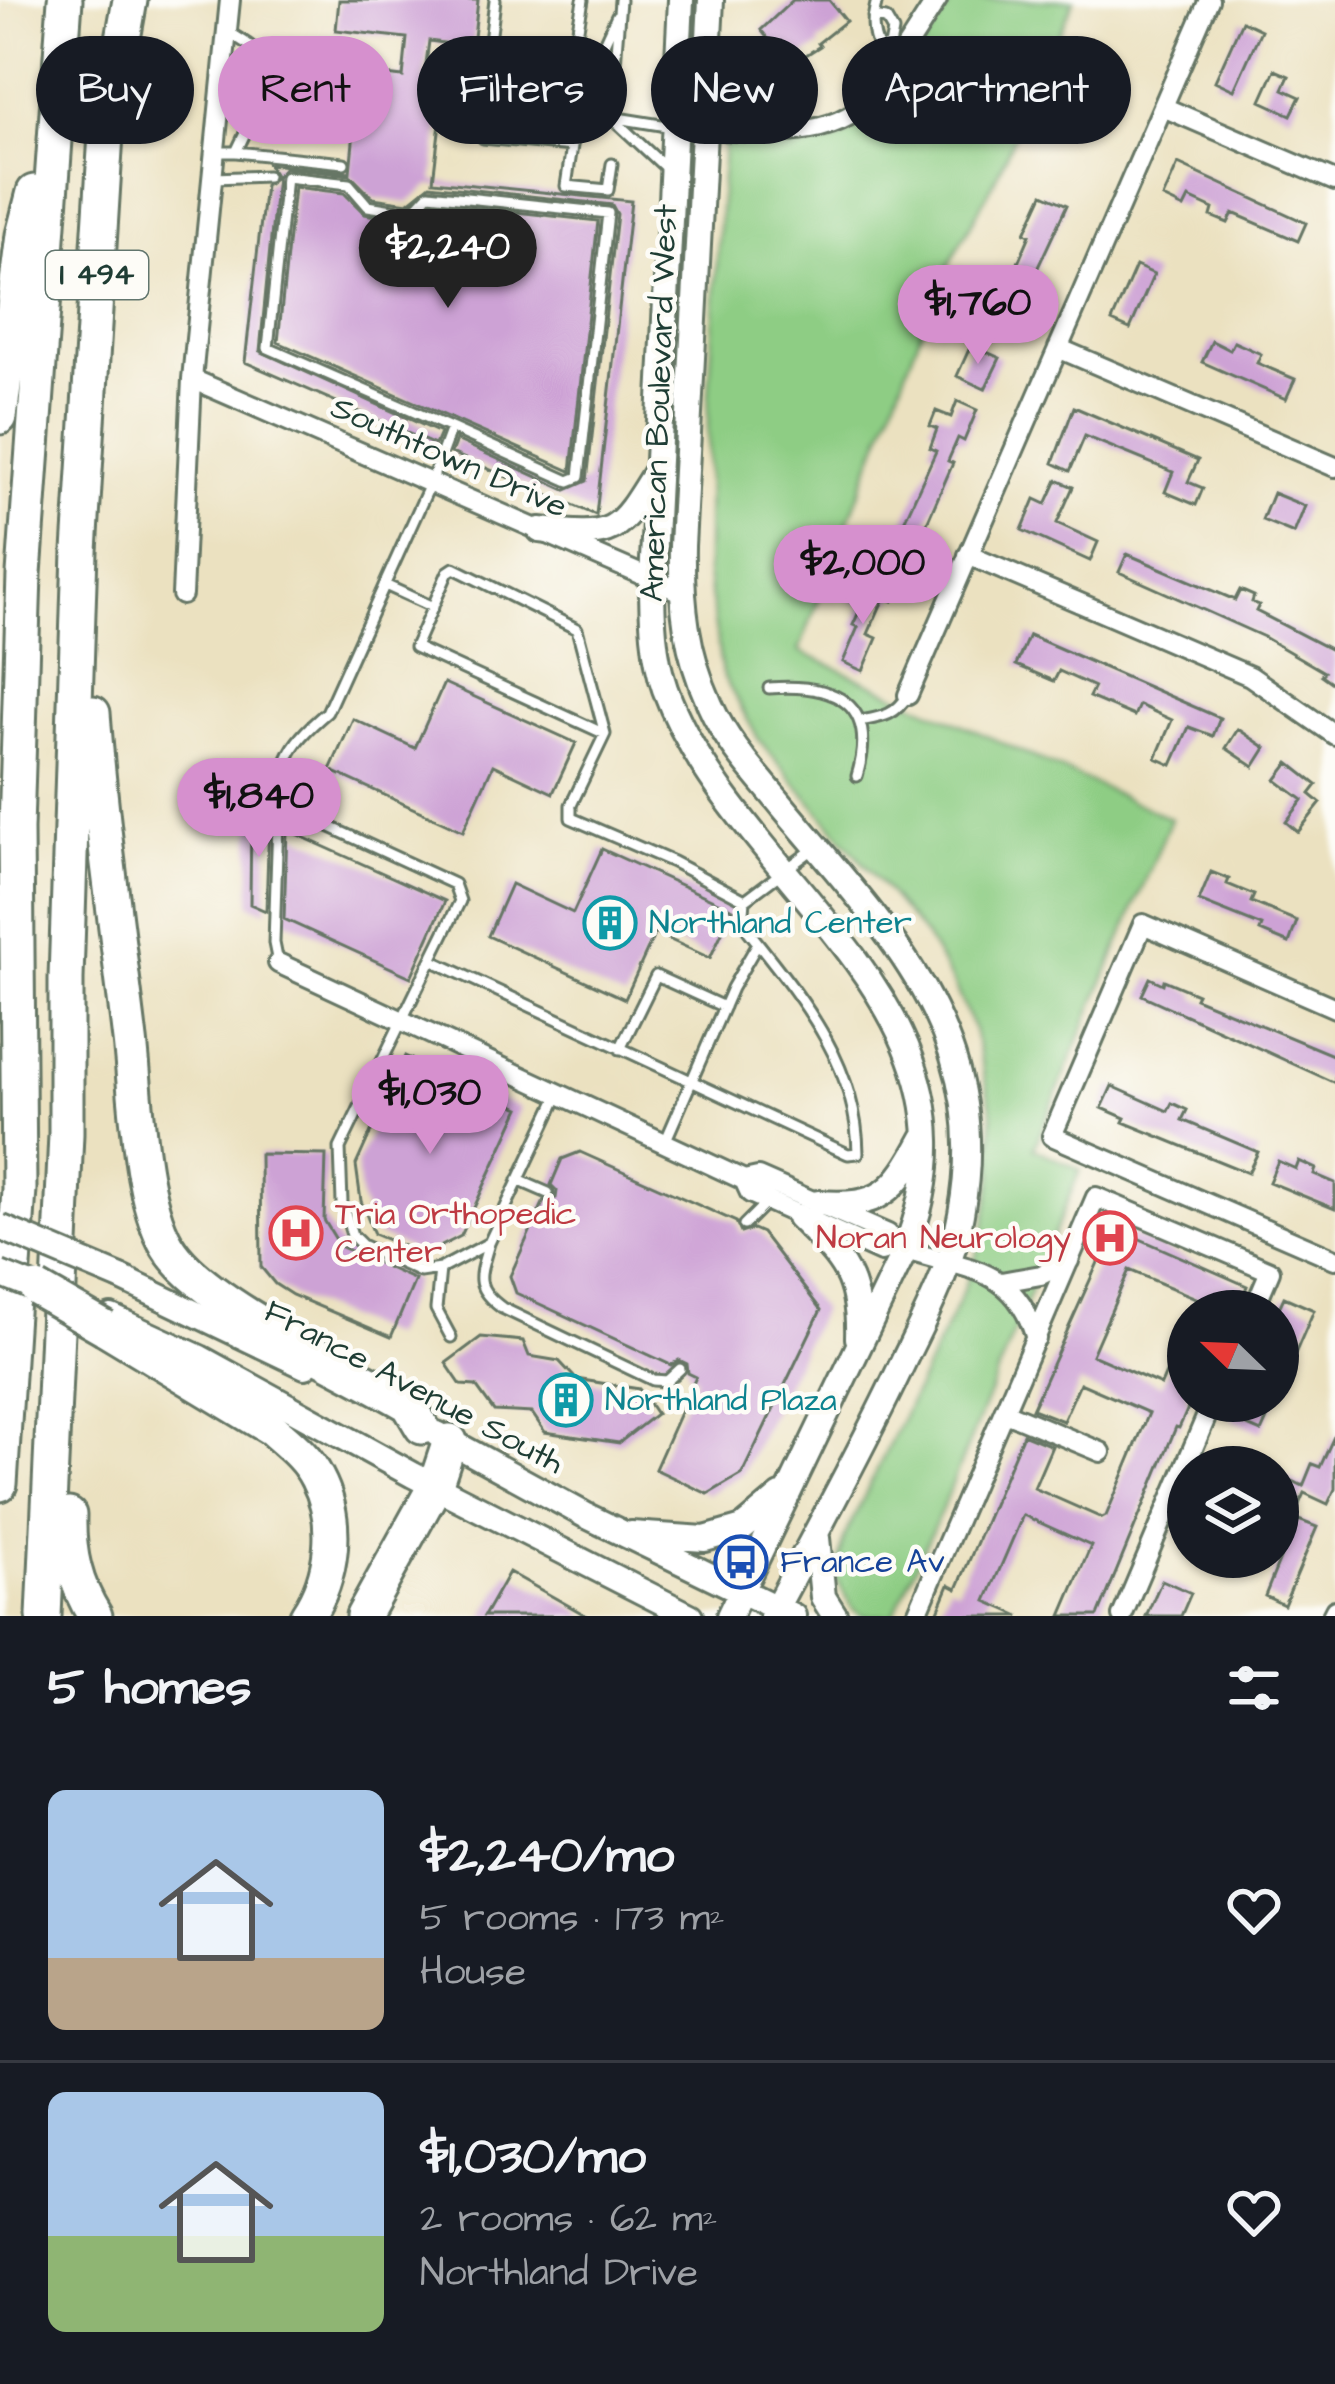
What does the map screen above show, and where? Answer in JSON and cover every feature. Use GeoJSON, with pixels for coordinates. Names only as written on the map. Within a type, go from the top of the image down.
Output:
{"type":"FeatureCollection","features":[{"type":"Feature","properties":{"kind":"highway","name":"I 494"},"geometry":{"type":"LineString","coordinates":[[63,36],[65,0]]}},
{"type":"Feature","properties":{"kind":"highway","name":"I 494"},"geometry":{"type":"LineString","coordinates":[[44,1616],[47,1302],[66,1134],[66,979],[80,551],[106,134],[130,0]]}},
{"type":"Feature","properties":{"kind":"highway"},"geometry":{"type":"LineString","coordinates":[[0,417],[23,235],[45,144]]}},
{"type":"Feature","properties":{"kind":"highway","name":"I 494"},"geometry":{"type":"LineString","coordinates":[[0,1484],[20,1096],[16,829],[22,616],[55,144]]}},
{"type":"Feature","properties":{"kind":"highway"},"geometry":{"type":"LineString","coordinates":[[80,551],[102,819],[145,1164],[157,1225],[173,1256],[205,1284],[276,1331],[409,1405],[436,1434],[435,1486],[363,1616]]}},
{"type":"Feature","properties":{"kind":"highway"},"geometry":{"type":"LineString","coordinates":[[0,1076],[10,1350]]}},
{"type":"Feature","properties":{"kind":"highway"},"geometry":{"type":"LineString","coordinates":[[47,1302],[104,1321],[271,1428],[304,1459],[318,1478],[332,1535],[324,1586],[307,1616]]}},
{"type":"Feature","properties":{"kind":"highway"},"geometry":{"type":"LineString","coordinates":[[47,1302],[71,1388],[68,1544],[81,1592],[95,1616]]}},
{"type":"Feature","properties":{"kind":"main road","name":"American Boulevard West"},"geometry":{"type":"LineString","coordinates":[[679,36],[681,0]]}},
{"type":"Feature","properties":{"kind":"main road","name":"American Boulevard West"},"geometry":{"type":"LineString","coordinates":[[709,36],[711,0]]}},
{"type":"Feature","properties":{"kind":"main road","name":"American Boulevard West"},"geometry":{"type":"LineString","coordinates":[[672,144],[652,580],[652,622],[664,686],[693,749],[886,1004],[904,1037],[916,1076],[926,1160],[920,1206],[858,1348],[729,1616]]}},
{"type":"Feature","properties":{"kind":"main road","name":"American Boulevard West"},"geometry":{"type":"LineString","coordinates":[[703,144],[681,592],[685,637],[711,709],[736,749],[910,962],[934,1003],[964,1094],[968,1145],[960,1220],[946,1261],[910,1347],[781,1614]]}},
{"type":"Feature","properties":{"kind":"main road"},"geometry":{"type":"LineString","coordinates":[[540,530],[590,536],[614,529],[657,469]]}},
{"type":"Feature","properties":{"kind":"main road"},"geometry":{"type":"LineString","coordinates":[[858,1348],[859,1310],[853,1278],[808,1210],[874,1200],[902,1180],[925,1136]]}},
{"type":"Feature","properties":{"kind":"main road","name":"France Avenue South"},"geometry":{"type":"LineString","coordinates":[[0,1227],[229,1328],[781,1614]]}},
{"type":"Feature","properties":{"kind":"main road"},"geometry":{"type":"LineString","coordinates":[[0,1274],[47,1302]]}},
{"type":"Feature","properties":{"kind":"main road"},"geometry":{"type":"LineString","coordinates":[[104,1321],[200,1358],[435,1486],[690,1616]]}},
{"type":"Feature","properties":{"kind":"main road"},"geometry":{"type":"LineString","coordinates":[[624,1534],[705,1539],[743,1528],[791,1486]]}},
{"type":"Feature","properties":{"kind":"main road"},"geometry":{"type":"LineString","coordinates":[[817,1537],[823,1598],[835,1616]]}},
{"type":"Feature","properties":{"kind":"main road"},"geometry":{"type":"LineString","coordinates":[[602,1572],[656,1616]]}},
{"type":"Feature","properties":{"kind":"street"},"geometry":{"type":"LineString","coordinates":[[182,595],[192,379],[214,178],[226,152],[230,0]]}},
{"type":"Feature","properties":{"kind":"street"},"geometry":{"type":"LineString","coordinates":[[907,36],[938,0]]}},
{"type":"Feature","properties":{"kind":"street"},"geometry":{"type":"LineString","coordinates":[[908,695],[1209,0]]}},
{"type":"Feature","properties":{"kind":"street"},"geometry":{"type":"LineString","coordinates":[[1162,107],[1335,181]]}},
{"type":"Feature","properties":{"kind":"street"},"geometry":{"type":"LineString","coordinates":[[1058,348],[1335,466]]}},
{"type":"Feature","properties":{"kind":"street","name":"Southtown Drive"},"geometry":{"type":"LineString","coordinates":[[192,379],[681,592]]}},
{"type":"Feature","properties":{"kind":"street"},"geometry":{"type":"LineString","coordinates":[[968,555],[1250,676],[1335,735]]}},
{"type":"Feature","properties":{"kind":"street"},"geometry":{"type":"LineString","coordinates":[[1335,1008],[1143,924],[1052,1136],[1335,1259]]}},
{"type":"Feature","properties":{"kind":"street"},"geometry":{"type":"LineString","coordinates":[[278,963],[666,1140],[744,1180],[750,1193],[768,1202],[808,1210]]}},
{"type":"Feature","properties":{"kind":"street"},"geometry":{"type":"LineString","coordinates":[[744,1180],[758,1177],[881,1252],[900,1248],[1001,1282],[1026,1309],[1036,1339]]}},
{"type":"Feature","properties":{"kind":"street"},"geometry":{"type":"LineString","coordinates":[[916,1616],[1096,1198],[1270,1271],[1261,1290]]}},
{"type":"Feature","properties":{"kind":"street"},"geometry":{"type":"LineString","coordinates":[[1001,1282],[1040,1275],[1069,1261]]}},
{"type":"Feature","properties":{"kind":"street"},"geometry":{"type":"LineString","coordinates":[[1005,1412],[1101,1452]]}},
{"type":"Feature","properties":{"kind":"street"},"geometry":{"type":"LineString","coordinates":[[1122,1616],[1205,1422]]}},
{"type":"Feature","properties":{"kind":"lane"},"geometry":{"type":"LineString","coordinates":[[490,36],[495,0]]}},
{"type":"Feature","properties":{"kind":"lane"},"geometry":{"type":"LineString","coordinates":[[577,36],[583,0]]}},
{"type":"Feature","properties":{"kind":"lane"},"geometry":{"type":"LineString","coordinates":[[873,36],[877,0]]}},
{"type":"Feature","properties":{"kind":"lane"},"geometry":{"type":"LineString","coordinates":[[607,36],[620,5]]}},
{"type":"Feature","properties":{"kind":"lane"},"geometry":{"type":"LineString","coordinates":[[618,36],[620,5]]}},
{"type":"Feature","properties":{"kind":"lane"},"geometry":{"type":"LineString","coordinates":[[226,152],[255,116],[262,61],[256,51],[227,31]]}},
{"type":"Feature","properties":{"kind":"lane"},"geometry":{"type":"LineString","coordinates":[[627,132],[671,172]]}},
{"type":"Feature","properties":{"kind":"lane"},"geometry":{"type":"LineString","coordinates":[[553,144],[572,146],[566,186],[608,190],[612,164]]}},
{"type":"Feature","properties":{"kind":"lane"},"geometry":{"type":"LineString","coordinates":[[226,152],[344,163]]}},
{"type":"Feature","properties":{"kind":"lane"},"geometry":{"type":"LineString","coordinates":[[214,178],[266,176]]}},
{"type":"Feature","properties":{"kind":"lane"},"geometry":{"type":"LineString","coordinates":[[286,177],[349,184],[368,206],[410,213],[429,194],[608,213],[579,477],[569,481],[451,428],[268,348],[286,177]]}},
{"type":"Feature","properties":{"kind":"lane"},"geometry":{"type":"LineString","coordinates":[[278,963],[274,943],[282,766],[300,735],[327,712],[451,428]]}},
{"type":"Feature","properties":{"kind":"lane"},"geometry":{"type":"LineString","coordinates":[[604,734],[418,650],[414,644],[448,572],[454,568],[578,629],[604,734],[571,805],[571,818],[673,862],[745,900]]}},
{"type":"Feature","properties":{"kind":"lane"},"geometry":{"type":"LineString","coordinates":[[385,585],[433,607]]}},
{"type":"Feature","properties":{"kind":"lane"},"geometry":{"type":"LineString","coordinates":[[769,688],[809,687],[842,698],[860,721],[865,748],[857,776]]}},
{"type":"Feature","properties":{"kind":"lane"},"geometry":{"type":"LineString","coordinates":[[860,721],[888,716],[899,710],[908,695]]}},
{"type":"Feature","properties":{"kind":"lane"},"geometry":{"type":"LineString","coordinates":[[278,820],[326,826],[454,884],[460,901],[340,1148],[342,1203],[352,1235],[362,1245],[421,1272],[440,1269],[489,1243]]}},
{"type":"Feature","properties":{"kind":"lane"},"geometry":{"type":"LineString","coordinates":[[431,961],[848,1154],[857,1153],[844,1073],[819,1022],[743,924],[745,900],[817,847]]}},
{"type":"Feature","properties":{"kind":"lane"},"geometry":{"type":"LineString","coordinates":[[666,1140],[724,1006],[758,943]]}},
{"type":"Feature","properties":{"kind":"lane"},"geometry":{"type":"LineString","coordinates":[[620,1049],[656,976],[724,1006]]}},
{"type":"Feature","properties":{"kind":"lane"},"geometry":{"type":"LineString","coordinates":[[560,1092],[489,1243],[482,1291],[502,1308],[652,1380],[667,1381],[680,1369]]}},
{"type":"Feature","properties":{"kind":"lane"},"geometry":{"type":"LineString","coordinates":[[518,1180],[548,1193]]}},
{"type":"Feature","properties":{"kind":"lane"},"geometry":{"type":"LineString","coordinates":[[744,1225],[768,1202]]}},
{"type":"Feature","properties":{"kind":"lane"},"geometry":{"type":"LineString","coordinates":[[440,1269],[436,1309],[452,1337]]}},
{"type":"Feature","properties":{"kind":"green space"},"geometry":{"type":"Polygon","coordinates":[[[953,0],[1074,0],[1058,36],[929,36],[953,0]]]}},
{"type":"Feature","properties":{"kind":"green space"},"geometry":{"type":"Polygon","coordinates":[[[842,137],[842,144],[1011,144],[941,279],[799,651],[1171,819],[1034,1148],[1080,1170],[942,1509],[893,1616],[863,1616],[853,1609],[836,1579],[844,1538],[958,1303],[982,1240],[993,1177],[992,1112],[974,1030],[926,937],[759,740],[722,674],[707,574],[708,410],[724,144],[811,146],[842,137]]]}},
{"type":"Feature","properties":{"kind":"building"},"geometry":{"type":"Polygon","coordinates":[[[339,0],[478,0],[474,36],[417,36],[417,144],[437,144],[433,181],[631,201],[596,515],[451,453],[456,440],[566,490],[587,481],[617,214],[612,205],[430,185],[408,203],[373,198],[350,175],[284,168],[277,176],[260,351],[440,433],[435,445],[245,362],[265,185],[276,177],[268,164],[350,172],[353,144],[393,144],[393,76],[403,77],[407,38],[336,30],[339,0]]]}},
{"type":"Feature","properties":{"kind":"building"},"geometry":{"type":"Polygon","coordinates":[[[793,0],[829,0],[846,21],[818,43],[818,36],[766,36],[761,30],[793,0]]]}},
{"type":"Feature","properties":{"kind":"building"},"geometry":{"type":"Polygon","coordinates":[[[1242,21],[1261,30],[1234,90],[1215,81],[1242,21]]]}},
{"type":"Feature","properties":{"kind":"building"},"geometry":{"type":"Polygon","coordinates":[[[1275,70],[1289,76],[1283,89],[1300,97],[1291,115],[1261,101],[1275,70]]]}},
{"type":"Feature","properties":{"kind":"building"},"geometry":{"type":"Polygon","coordinates":[[[1178,164],[1306,223],[1298,241],[1233,213],[1228,223],[1211,216],[1213,209],[1189,198],[1184,208],[1163,198],[1178,164]]]}},
{"type":"Feature","properties":{"kind":"building"},"geometry":{"type":"Polygon","coordinates":[[[294,187],[344,193],[365,214],[410,222],[432,203],[598,221],[571,471],[278,342],[294,187]]]}},
{"type":"Feature","properties":{"kind":"building"},"geometry":{"type":"Polygon","coordinates":[[[1043,194],[1067,205],[1032,280],[1014,272],[1043,194]]]}},
{"type":"Feature","properties":{"kind":"building"},"geometry":{"type":"Polygon","coordinates":[[[1136,266],[1154,274],[1130,329],[1112,321],[1136,266]]]}},
{"type":"Feature","properties":{"kind":"building"},"geometry":{"type":"Polygon","coordinates":[[[994,298],[1021,308],[1011,333],[987,324],[994,298]]]}},
{"type":"Feature","properties":{"kind":"building"},"geometry":{"type":"Polygon","coordinates":[[[1212,341],[1230,350],[1234,342],[1261,354],[1257,363],[1295,379],[1286,399],[1202,362],[1212,341]]]}},
{"type":"Feature","properties":{"kind":"building"},"geometry":{"type":"Polygon","coordinates":[[[971,345],[1000,358],[985,389],[957,376],[971,345]]]}},
{"type":"Feature","properties":{"kind":"building"},"geometry":{"type":"Polygon","coordinates":[[[957,401],[977,410],[964,441],[958,438],[948,461],[953,463],[893,601],[875,593],[890,555],[883,552],[888,540],[882,537],[888,523],[901,528],[936,451],[930,448],[937,429],[930,426],[936,411],[951,417],[957,401]]]}},
{"type":"Feature","properties":{"kind":"building"},"geometry":{"type":"Polygon","coordinates":[[[1074,407],[1198,460],[1188,482],[1203,488],[1196,505],[1165,492],[1173,472],[1085,436],[1070,471],[1053,463],[1074,407]]]}},
{"type":"Feature","properties":{"kind":"building"},"geometry":{"type":"Polygon","coordinates":[[[1057,480],[1073,487],[1057,523],[1098,542],[1090,561],[1022,530],[1035,499],[1046,504],[1057,480]]]}},
{"type":"Feature","properties":{"kind":"building"},"geometry":{"type":"Polygon","coordinates":[[[1273,493],[1305,506],[1294,533],[1262,520],[1273,493]]]}},
{"type":"Feature","properties":{"kind":"building"},"geometry":{"type":"Polygon","coordinates":[[[1127,554],[1235,600],[1240,590],[1254,596],[1252,602],[1259,605],[1256,611],[1335,652],[1335,685],[1321,675],[1324,672],[1264,637],[1119,572],[1127,554]]]}},
{"type":"Feature","properties":{"kind":"building"},"geometry":{"type":"Polygon","coordinates":[[[853,584],[884,598],[868,634],[877,638],[863,671],[843,662],[862,605],[846,598],[853,584]]]}},
{"type":"Feature","properties":{"kind":"building"},"geometry":{"type":"Polygon","coordinates":[[[1029,635],[1220,718],[1213,736],[1189,727],[1172,765],[1156,758],[1172,720],[1139,705],[1134,716],[1089,697],[1094,687],[1059,671],[1054,681],[1016,665],[1029,635]]]}},
{"type":"Feature","properties":{"kind":"building"},"geometry":{"type":"Polygon","coordinates":[[[444,683],[576,743],[553,793],[493,765],[463,831],[330,770],[353,719],[415,748],[444,683]]]}},
{"type":"Feature","properties":{"kind":"building"},"geometry":{"type":"Polygon","coordinates":[[[1238,729],[1266,748],[1254,767],[1226,748],[1238,729]]]}},
{"type":"Feature","properties":{"kind":"building"},"geometry":{"type":"Polygon","coordinates":[[[1289,763],[1317,785],[1310,794],[1321,803],[1298,832],[1286,822],[1303,800],[1276,780],[1289,763]]]}},
{"type":"Feature","properties":{"kind":"building"},"geometry":{"type":"Polygon","coordinates":[[[251,811],[269,819],[266,911],[250,904],[251,811]]]}},
{"type":"Feature","properties":{"kind":"building"},"geometry":{"type":"Polygon","coordinates":[[[287,830],[445,901],[411,977],[284,919],[287,830]]]}},
{"type":"Feature","properties":{"kind":"building","name":"Northland Center"},"geometry":{"type":"Polygon","coordinates":[[[602,849],[733,909],[710,958],[655,933],[625,999],[488,936],[511,884],[573,913],[602,849]]]}},
{"type":"Feature","properties":{"kind":"building"},"geometry":{"type":"Polygon","coordinates":[[[1211,872],[1254,895],[1251,902],[1297,921],[1289,943],[1260,931],[1262,926],[1199,901],[1211,872]]]}},
{"type":"Feature","properties":{"kind":"building"},"geometry":{"type":"Polygon","coordinates":[[[1150,978],[1335,1056],[1335,1083],[1142,995],[1150,978]]]}},
{"type":"Feature","properties":{"kind":"building"},"geometry":{"type":"Polygon","coordinates":[[[405,1056],[520,1108],[461,1236],[424,1255],[374,1234],[361,1201],[356,1165],[405,1056]]]}},
{"type":"Feature","properties":{"kind":"building"},"geometry":{"type":"Polygon","coordinates":[[[1112,1086],[1168,1111],[1172,1103],[1187,1110],[1182,1120],[1258,1152],[1248,1173],[1123,1122],[1125,1118],[1102,1108],[1112,1086]]]}},
{"type":"Feature","properties":{"kind":"building"},"geometry":{"type":"Polygon","coordinates":[[[580,1152],[736,1222],[741,1233],[753,1229],[762,1233],[821,1310],[742,1474],[708,1494],[655,1469],[696,1377],[688,1373],[687,1364],[679,1360],[671,1365],[516,1293],[510,1276],[544,1201],[556,1198],[551,1185],[562,1159],[580,1152]]]}},
{"type":"Feature","properties":{"kind":"building","name":"Tria Orthopedic Center"},"geometry":{"type":"Polygon","coordinates":[[[260,1154],[326,1155],[324,1220],[340,1246],[415,1280],[391,1337],[292,1295],[261,1267],[260,1154]]]}},
{"type":"Feature","properties":{"kind":"building"},"geometry":{"type":"Polygon","coordinates":[[[1278,1161],[1296,1169],[1299,1161],[1335,1183],[1335,1209],[1269,1182],[1278,1161]]]}},
{"type":"Feature","properties":{"kind":"building"},"geometry":{"type":"Polygon","coordinates":[[[1106,1224],[1247,1286],[1245,1290],[1177,1290],[1129,1270],[1092,1355],[1161,1385],[1167,1371],[1167,1422],[1182,1422],[1167,1446],[1098,1616],[1061,1616],[1091,1546],[1023,1515],[986,1601],[1020,1616],[936,1616],[949,1585],[957,1589],[1023,1434],[1052,1446],[1034,1488],[1106,1516],[1149,1413],[1080,1383],[1063,1421],[1032,1409],[1100,1258],[1092,1254],[1106,1224]]]}},
{"type":"Feature","properties":{"kind":"building"},"geometry":{"type":"Polygon","coordinates":[[[1299,1304],[1314,1310],[1299,1345],[1299,1304]]]}},
{"type":"Feature","properties":{"kind":"building","name":"Northland Plaza"},"geometry":{"type":"Polygon","coordinates":[[[481,1337],[523,1341],[529,1356],[559,1361],[576,1379],[639,1389],[656,1414],[619,1443],[545,1432],[532,1413],[494,1411],[476,1386],[461,1385],[446,1363],[481,1337]]]}},
{"type":"Feature","properties":{"kind":"building"},"geometry":{"type":"Polygon","coordinates":[[[1238,1422],[1266,1422],[1261,1432],[1238,1422]]]}},
{"type":"Feature","properties":{"kind":"building"},"geometry":{"type":"Polygon","coordinates":[[[1335,1434],[1335,1489],[1328,1504],[1304,1493],[1299,1504],[1299,1484],[1303,1486],[1312,1464],[1320,1467],[1335,1434]]]}},
{"type":"Feature","properties":{"kind":"building"},"geometry":{"type":"Polygon","coordinates":[[[1299,1520],[1317,1527],[1299,1570],[1299,1520]]]}},
{"type":"Feature","properties":{"kind":"building"},"geometry":{"type":"Polygon","coordinates":[[[509,1572],[587,1616],[484,1616],[509,1572]]]}},
{"type":"Feature","properties":{"kind":"building"},"geometry":{"type":"Polygon","coordinates":[[[1272,1578],[1295,1578],[1284,1605],[1265,1596],[1272,1578]]]}},
{"type":"Feature","properties":{"kind":"building"},"geometry":{"type":"Polygon","coordinates":[[[1162,1580],[1191,1593],[1181,1616],[1146,1616],[1162,1580]]]}},
{"type":"Feature","properties":{"kind":"place","name":"Northland Center"},"geometry":{"type":"Point","coordinates":[610,923]}},
{"type":"Feature","properties":{"kind":"place","name":"Tria Orthopedic Center"},"geometry":{"type":"Point","coordinates":[296,1233]}},
{"type":"Feature","properties":{"kind":"place","name":"Noran Neurology"},"geometry":{"type":"Point","coordinates":[1110,1238]}},
{"type":"Feature","properties":{"kind":"place","name":"Northland Plaza"},"geometry":{"type":"Point","coordinates":[566,1400]}},
{"type":"Feature","properties":{"kind":"place","name":"France Av"},"geometry":{"type":"Point","coordinates":[741,1562]}}]}
